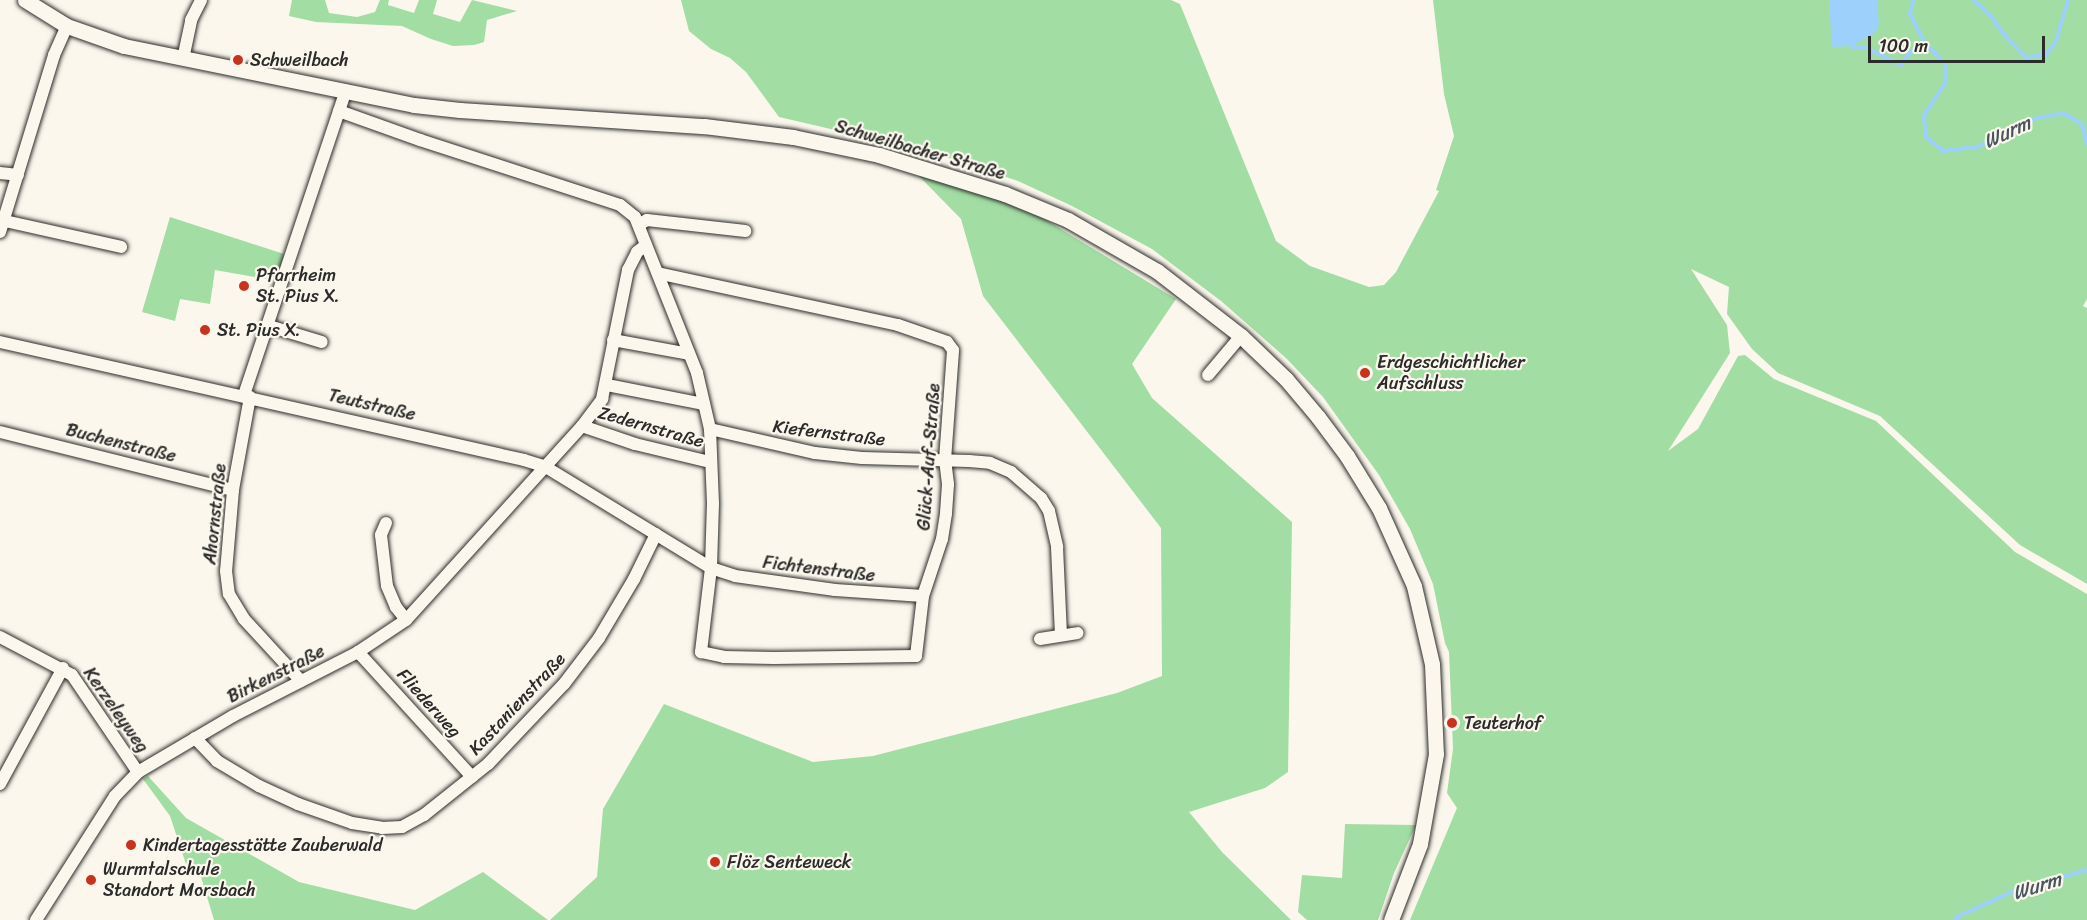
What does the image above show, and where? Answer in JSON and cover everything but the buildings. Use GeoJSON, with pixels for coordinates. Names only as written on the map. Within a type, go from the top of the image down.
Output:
{"type":"FeatureCollection","features":[{"type":"Feature","properties":{"kind":"main road","name":"Schweilbacher Straße"},"geometry":{"type":"LineString","coordinates":[[25,0],[67,26],[114,43],[414,105],[704,126],[793,137],[879,155],[1005,194],[1068,220],[1157,270],[1241,336],[1286,379],[1347,456],[1379,508],[1414,586],[1432,664],[1436,754],[1420,844],[1391,920]]}},
{"type":"Feature","properties":{"kind":"street"},"geometry":{"type":"LineString","coordinates":[[183,58],[191,20],[201,0]]}},
{"type":"Feature","properties":{"kind":"street"},"geometry":{"type":"LineString","coordinates":[[67,26],[54,55],[2,226],[121,247]]}},
{"type":"Feature","properties":{"kind":"street","name":"Ahornstraße"},"geometry":{"type":"LineString","coordinates":[[301,681],[244,619],[229,594],[226,571],[233,490],[247,396],[346,91]]}},
{"type":"Feature","properties":{"kind":"street"},"geometry":{"type":"LineString","coordinates":[[339,111],[420,140],[620,205],[629,210],[640,224],[646,245],[637,252],[628,270],[607,385],[598,405],[582,426],[544,466]]}},
{"type":"Feature","properties":{"kind":"street"},"geometry":{"type":"LineString","coordinates":[[0,172],[18,175]]}},
{"type":"Feature","properties":{"kind":"street"},"geometry":{"type":"LineString","coordinates":[[640,224],[647,220],[745,231]]}},
{"type":"Feature","properties":{"kind":"street","name":"Zedernstraße"},"geometry":{"type":"LineString","coordinates":[[646,245],[697,373],[710,429],[713,503],[711,568],[701,652]]}},
{"type":"Feature","properties":{"kind":"street","name":"Glück-Auf-Straße"},"geometry":{"type":"LineString","coordinates":[[658,273],[898,325],[947,342],[953,350],[945,460],[948,484],[946,513],[942,539],[923,596],[916,656],[774,658],[724,657],[701,652]]}},
{"type":"Feature","properties":{"kind":"street"},"geometry":{"type":"LineString","coordinates":[[269,326],[322,342]]}},
{"type":"Feature","properties":{"kind":"street"},"geometry":{"type":"LineString","coordinates":[[1208,375],[1241,336]]}},
{"type":"Feature","properties":{"kind":"street"},"geometry":{"type":"LineString","coordinates":[[614,340],[689,354]]}},
{"type":"Feature","properties":{"kind":"street","name":"Teutstraße"},"geometry":{"type":"LineString","coordinates":[[0,342],[469,446],[544,466],[711,568]]}},
{"type":"Feature","properties":{"kind":"street","name":"Zedernstraße"},"geometry":{"type":"LineString","coordinates":[[607,385],[704,404]]}},
{"type":"Feature","properties":{"kind":"street","name":"Zedernstraße"},"geometry":{"type":"LineString","coordinates":[[582,426],[635,444],[710,462]]}},
{"type":"Feature","properties":{"kind":"street","name":"Kiefernstraße"},"geometry":{"type":"LineString","coordinates":[[710,429],[815,453],[990,463],[1011,472],[1041,498],[1049,511],[1057,547],[1061,635]]}},
{"type":"Feature","properties":{"kind":"street","name":"Buchenstraße"},"geometry":{"type":"LineString","coordinates":[[0,432],[233,490]]}},
{"type":"Feature","properties":{"kind":"street","name":"Birkenstraße"},"geometry":{"type":"LineString","coordinates":[[36,920],[115,796],[138,772],[233,716],[358,652],[406,620],[544,466]]}},
{"type":"Feature","properties":{"kind":"street"},"geometry":{"type":"LineString","coordinates":[[386,523],[381,535],[387,586],[396,607],[406,620]]}},
{"type":"Feature","properties":{"kind":"street","name":"Kastanienstraße"},"geometry":{"type":"LineString","coordinates":[[195,738],[217,761],[259,786],[298,804],[352,823],[382,828],[402,827],[424,815],[472,777],[517,737],[564,684],[599,638],[634,579],[656,534]]}},
{"type":"Feature","properties":{"kind":"street","name":"Fichtenstraße"},"geometry":{"type":"LineString","coordinates":[[711,568],[735,576],[780,584],[923,596]]}},
{"type":"Feature","properties":{"kind":"street"},"geometry":{"type":"LineString","coordinates":[[1040,639],[1078,633]]}},
{"type":"Feature","properties":{"kind":"street","name":"Kerzeleyweg"},"geometry":{"type":"LineString","coordinates":[[0,637],[63,668],[83,689],[138,772]]}},
{"type":"Feature","properties":{"kind":"street","name":"Fliederweg"},"geometry":{"type":"LineString","coordinates":[[358,652],[472,777]]}},
{"type":"Feature","properties":{"kind":"street"},"geometry":{"type":"LineString","coordinates":[[0,784],[63,668]]}},
{"type":"Feature","properties":{"kind":"green space"},"geometry":{"type":"Polygon","coordinates":[[[292,0],[325,0],[329,13],[357,17],[375,12],[380,0],[389,0],[388,5],[414,13],[419,0],[437,0],[433,14],[460,22],[472,0],[517,11],[487,20],[484,42],[453,46],[402,26],[316,22],[289,16],[292,0]]]}},
{"type":"Feature","properties":{"kind":"green space"},"geometry":{"type":"Polygon","coordinates":[[[681,0],[1171,0],[1180,4],[1276,241],[1310,266],[1369,287],[1384,285],[1396,272],[1439,191],[1436,190],[1454,136],[1444,94],[1433,0],[2087,0],[2087,299],[2083,306],[2087,308],[2087,584],[2020,545],[1880,416],[1778,373],[1752,349],[1727,314],[1729,287],[1691,269],[1727,325],[1730,353],[1668,451],[1698,429],[1738,356],[1745,355],[1774,379],[1876,421],[2015,552],[2087,594],[2087,920],[1410,920],[1457,808],[1447,793],[1453,749],[1449,652],[1445,643],[1433,584],[1410,529],[1379,475],[1323,397],[1287,359],[1221,301],[1152,249],[1072,206],[1018,181],[934,153],[779,117],[746,72],[730,58],[711,49],[689,31],[681,0]]]}},
{"type":"Feature","properties":{"kind":"green space"},"geometry":{"type":"Polygon","coordinates":[[[915,172],[1031,211],[1176,299],[1132,364],[1152,398],[1292,522],[1288,772],[1265,788],[1189,812],[1222,852],[1291,920],[550,920],[597,877],[603,809],[664,704],[813,762],[873,756],[1117,693],[1162,676],[1161,528],[983,296],[961,219],[915,172]]]}},
{"type":"Feature","properties":{"kind":"green space"},"geometry":{"type":"Polygon","coordinates":[[[170,217],[284,254],[277,281],[215,270],[210,304],[180,299],[175,321],[142,312],[170,217]]]}},
{"type":"Feature","properties":{"kind":"green space"},"geometry":{"type":"Polygon","coordinates":[[[148,776],[186,818],[299,882],[415,910],[483,872],[548,920],[214,920],[198,867],[188,870],[170,816],[143,779],[148,776]]]}},
{"type":"Feature","properties":{"kind":"green space"},"geometry":{"type":"Polygon","coordinates":[[[1345,824],[1416,825],[1394,873],[1378,920],[1307,920],[1298,912],[1302,875],[1342,878],[1345,824]]]}},
{"type":"Feature","properties":{"kind":"water"},"geometry":{"type":"Polygon","coordinates":[[[1829,0],[1877,0],[1879,24],[1876,32],[1852,46],[1832,47],[1829,0]]]}},
{"type":"Feature","properties":{"kind":"waterway","name":"Wurm"},"geometry":{"type":"LineString","coordinates":[[1913,0],[1910,14],[1925,43],[1946,65],[1945,83],[1924,115],[1926,137],[1943,151],[1977,147],[2028,120],[2063,113],[2082,124],[2087,144]]}},
{"type":"Feature","properties":{"kind":"waterway","name":"Wurm"},"geometry":{"type":"LineString","coordinates":[[1973,0],[1990,15],[2007,38],[2026,57],[2046,55],[2056,41],[2068,0]]}},
{"type":"Feature","properties":{"kind":"waterway"},"geometry":{"type":"LineString","coordinates":[[1852,44],[1853,47],[1865,47],[1901,65],[1909,53],[1925,43]]}},
{"type":"Feature","properties":{"kind":"waterway","name":"Wurm"},"geometry":{"type":"LineString","coordinates":[[1955,920],[1957,917],[2016,890],[2087,870]]}},
{"type":"Feature","properties":{"kind":"place","name":"Schweilbach"},"geometry":{"type":"Point","coordinates":[238,60]}},
{"type":"Feature","properties":{"kind":"place","name":"Pfarrheim St. Pius X."},"geometry":{"type":"Point","coordinates":[244,286]}},
{"type":"Feature","properties":{"kind":"place","name":"St. Pius X."},"geometry":{"type":"Point","coordinates":[205,330]}},
{"type":"Feature","properties":{"kind":"place","name":"Erdgeschichtlicher Aufschluss"},"geometry":{"type":"Point","coordinates":[1365,373]}},
{"type":"Feature","properties":{"kind":"place","name":"Teuterhof"},"geometry":{"type":"Point","coordinates":[1452,723]}},
{"type":"Feature","properties":{"kind":"place","name":"Kindertagesstätte Zauberwald"},"geometry":{"type":"Point","coordinates":[131,845]}},
{"type":"Feature","properties":{"kind":"place","name":"Flöz Senteweck"},"geometry":{"type":"Point","coordinates":[715,862]}},
{"type":"Feature","properties":{"kind":"place","name":"Wurmtalschule Standort Morsbach"},"geometry":{"type":"Point","coordinates":[91,880]}}]}
